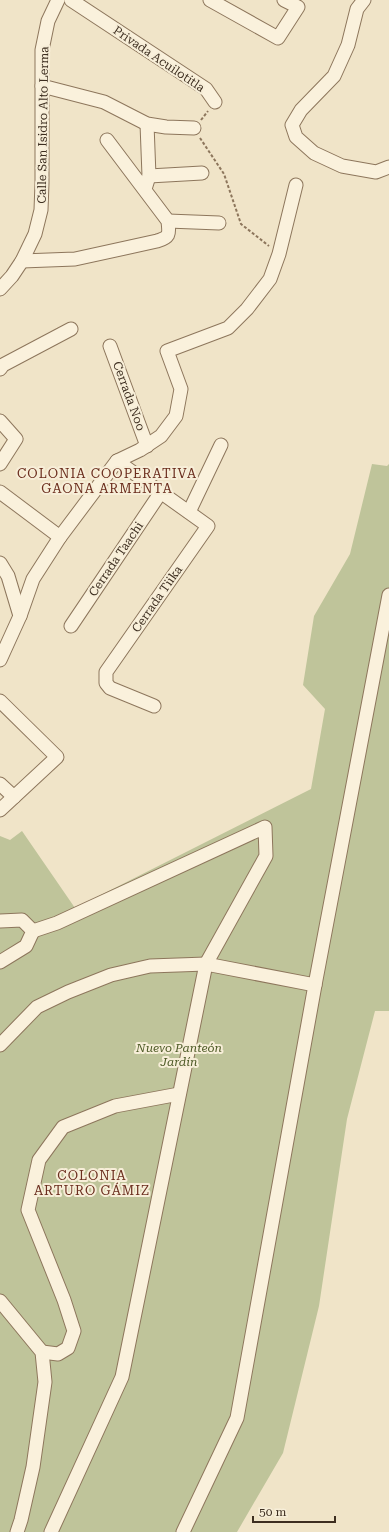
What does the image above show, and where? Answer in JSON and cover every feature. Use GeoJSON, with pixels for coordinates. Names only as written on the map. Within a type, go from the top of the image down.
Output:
{"type":"FeatureCollection","features":[{"type":"Feature","properties":{"kind":"street","name":"Calle San Isidro Alto Lerma"},"geometry":{"type":"LineString","coordinates":[[0,289],[12,276],[22,261],[35,234],[41,210],[42,50],[48,21],[58,0]]}},
{"type":"Feature","properties":{"kind":"street","name":"Privada Acuilotitla"},"geometry":{"type":"LineString","coordinates":[[71,0],[206,88],[215,102]]}},
{"type":"Feature","properties":{"kind":"street"},"geometry":{"type":"LineString","coordinates":[[210,0],[278,38],[298,7],[284,0]]}},
{"type":"Feature","properties":{"kind":"street"},"geometry":{"type":"LineString","coordinates":[[364,0],[357,9],[348,45],[334,76],[301,110],[292,125],[296,137],[314,153],[342,166],[376,172],[389,167]]}},
{"type":"Feature","properties":{"kind":"street"},"geometry":{"type":"LineString","coordinates":[[42,86],[104,102],[147,124],[166,128],[194,128]]}},
{"type":"Feature","properties":{"kind":"street"},"geometry":{"type":"LineString","coordinates":[[145,189],[150,176],[147,124]]}},
{"type":"Feature","properties":{"kind":"street"},"geometry":{"type":"LineString","coordinates":[[107,140],[145,189],[168,227]]}},
{"type":"Feature","properties":{"kind":"street"},"geometry":{"type":"LineString","coordinates":[[150,176],[202,173]]}},
{"type":"Feature","properties":{"kind":"street"},"geometry":{"type":"LineString","coordinates":[[0,660],[20,616],[34,579],[60,537],[117,461],[147,446],[161,436],[176,416],[181,389],[167,351],[228,328],[247,308],[270,279],[279,254],[296,185]]}},
{"type":"Feature","properties":{"kind":"street"},"geometry":{"type":"LineString","coordinates":[[168,227],[219,223]]}},
{"type":"Feature","properties":{"kind":"street"},"geometry":{"type":"LineString","coordinates":[[22,261],[75,260],[163,239],[168,227]]}},
{"type":"Feature","properties":{"kind":"street"},"geometry":{"type":"LineString","coordinates":[[0,370],[3,365],[70,329]]}},
{"type":"Feature","properties":{"kind":"street","name":"Cerrada Noo"},"geometry":{"type":"LineString","coordinates":[[110,346],[147,446]]}},
{"type":"Feature","properties":{"kind":"street"},"geometry":{"type":"LineString","coordinates":[[0,421],[16,439],[0,464]]}},
{"type":"Feature","properties":{"kind":"street"},"geometry":{"type":"LineString","coordinates":[[117,461],[189,512],[222,445]]}},
{"type":"Feature","properties":{"kind":"street"},"geometry":{"type":"LineString","coordinates":[[0,492],[60,537]]}},
{"type":"Feature","properties":{"kind":"street","name":"Cerrada Taachi"},"geometry":{"type":"LineString","coordinates":[[71,626],[161,492]]}},
{"type":"Feature","properties":{"kind":"street","name":"Cerrada Tiika"},"geometry":{"type":"LineString","coordinates":[[154,706],[110,688],[106,683],[106,672],[208,526],[189,512]]}},
{"type":"Feature","properties":{"kind":"street"},"geometry":{"type":"LineString","coordinates":[[0,563],[8,576],[20,616]]}},
{"type":"Feature","properties":{"kind":"street"},"geometry":{"type":"LineString","coordinates":[[183,1532],[236,1418],[315,985],[389,595]]}},
{"type":"Feature","properties":{"kind":"street"},"geometry":{"type":"LineString","coordinates":[[0,701],[57,757],[0,810]]}},
{"type":"Feature","properties":{"kind":"street"},"geometry":{"type":"LineString","coordinates":[[0,784],[14,797]]}},
{"type":"Feature","properties":{"kind":"street"},"geometry":{"type":"LineString","coordinates":[[0,962],[26,946],[34,931],[57,923],[265,827],[266,856],[206,964],[122,1377],[51,1532]]}},
{"type":"Feature","properties":{"kind":"street"},"geometry":{"type":"LineString","coordinates":[[0,921],[22,920],[34,931]]}},
{"type":"Feature","properties":{"kind":"street"},"geometry":{"type":"LineString","coordinates":[[0,1045],[37,1007],[68,992],[111,976],[150,966],[206,964],[315,985]]}},
{"type":"Feature","properties":{"kind":"street"},"geometry":{"type":"LineString","coordinates":[[42,1352],[58,1354],[68,1348],[74,1331],[64,1300],[28,1210],[39,1160],[64,1127],[116,1106],[179,1094]]}},
{"type":"Feature","properties":{"kind":"street"},"geometry":{"type":"LineString","coordinates":[[0,1301],[42,1352],[45,1382],[34,1459],[17,1532]]}},
{"type":"Feature","properties":{"kind":"path","name":"Privada Acuilotitla"},"geometry":{"type":"LineString","coordinates":[[194,128],[215,102]]}},
{"type":"Feature","properties":{"kind":"path"},"geometry":{"type":"LineString","coordinates":[[194,128],[224,174],[241,224],[279,254]]}},
{"type":"Feature","properties":{"kind":"green space","name":"Nuevo Panteón Jardín"},"geometry":{"type":"Polygon","coordinates":[[[372,464],[387,466],[389,464],[389,1011],[375,1011],[347,1119],[319,1306],[283,1453],[237,1532],[0,1532],[0,836],[10,840],[22,831],[75,908],[311,789],[325,709],[303,685],[314,616],[350,554],[372,464]]]}},
{"type":"Feature","properties":{"kind":"district","name":"COLONIA COOPERATIVA GAONA ARMENTA"},"geometry":{"type":"Point","coordinates":[107,480]}},
{"type":"Feature","properties":{"kind":"district","name":"COLONIA ARTURO GÁMIZ"},"geometry":{"type":"Point","coordinates":[92,1182]}}]}
